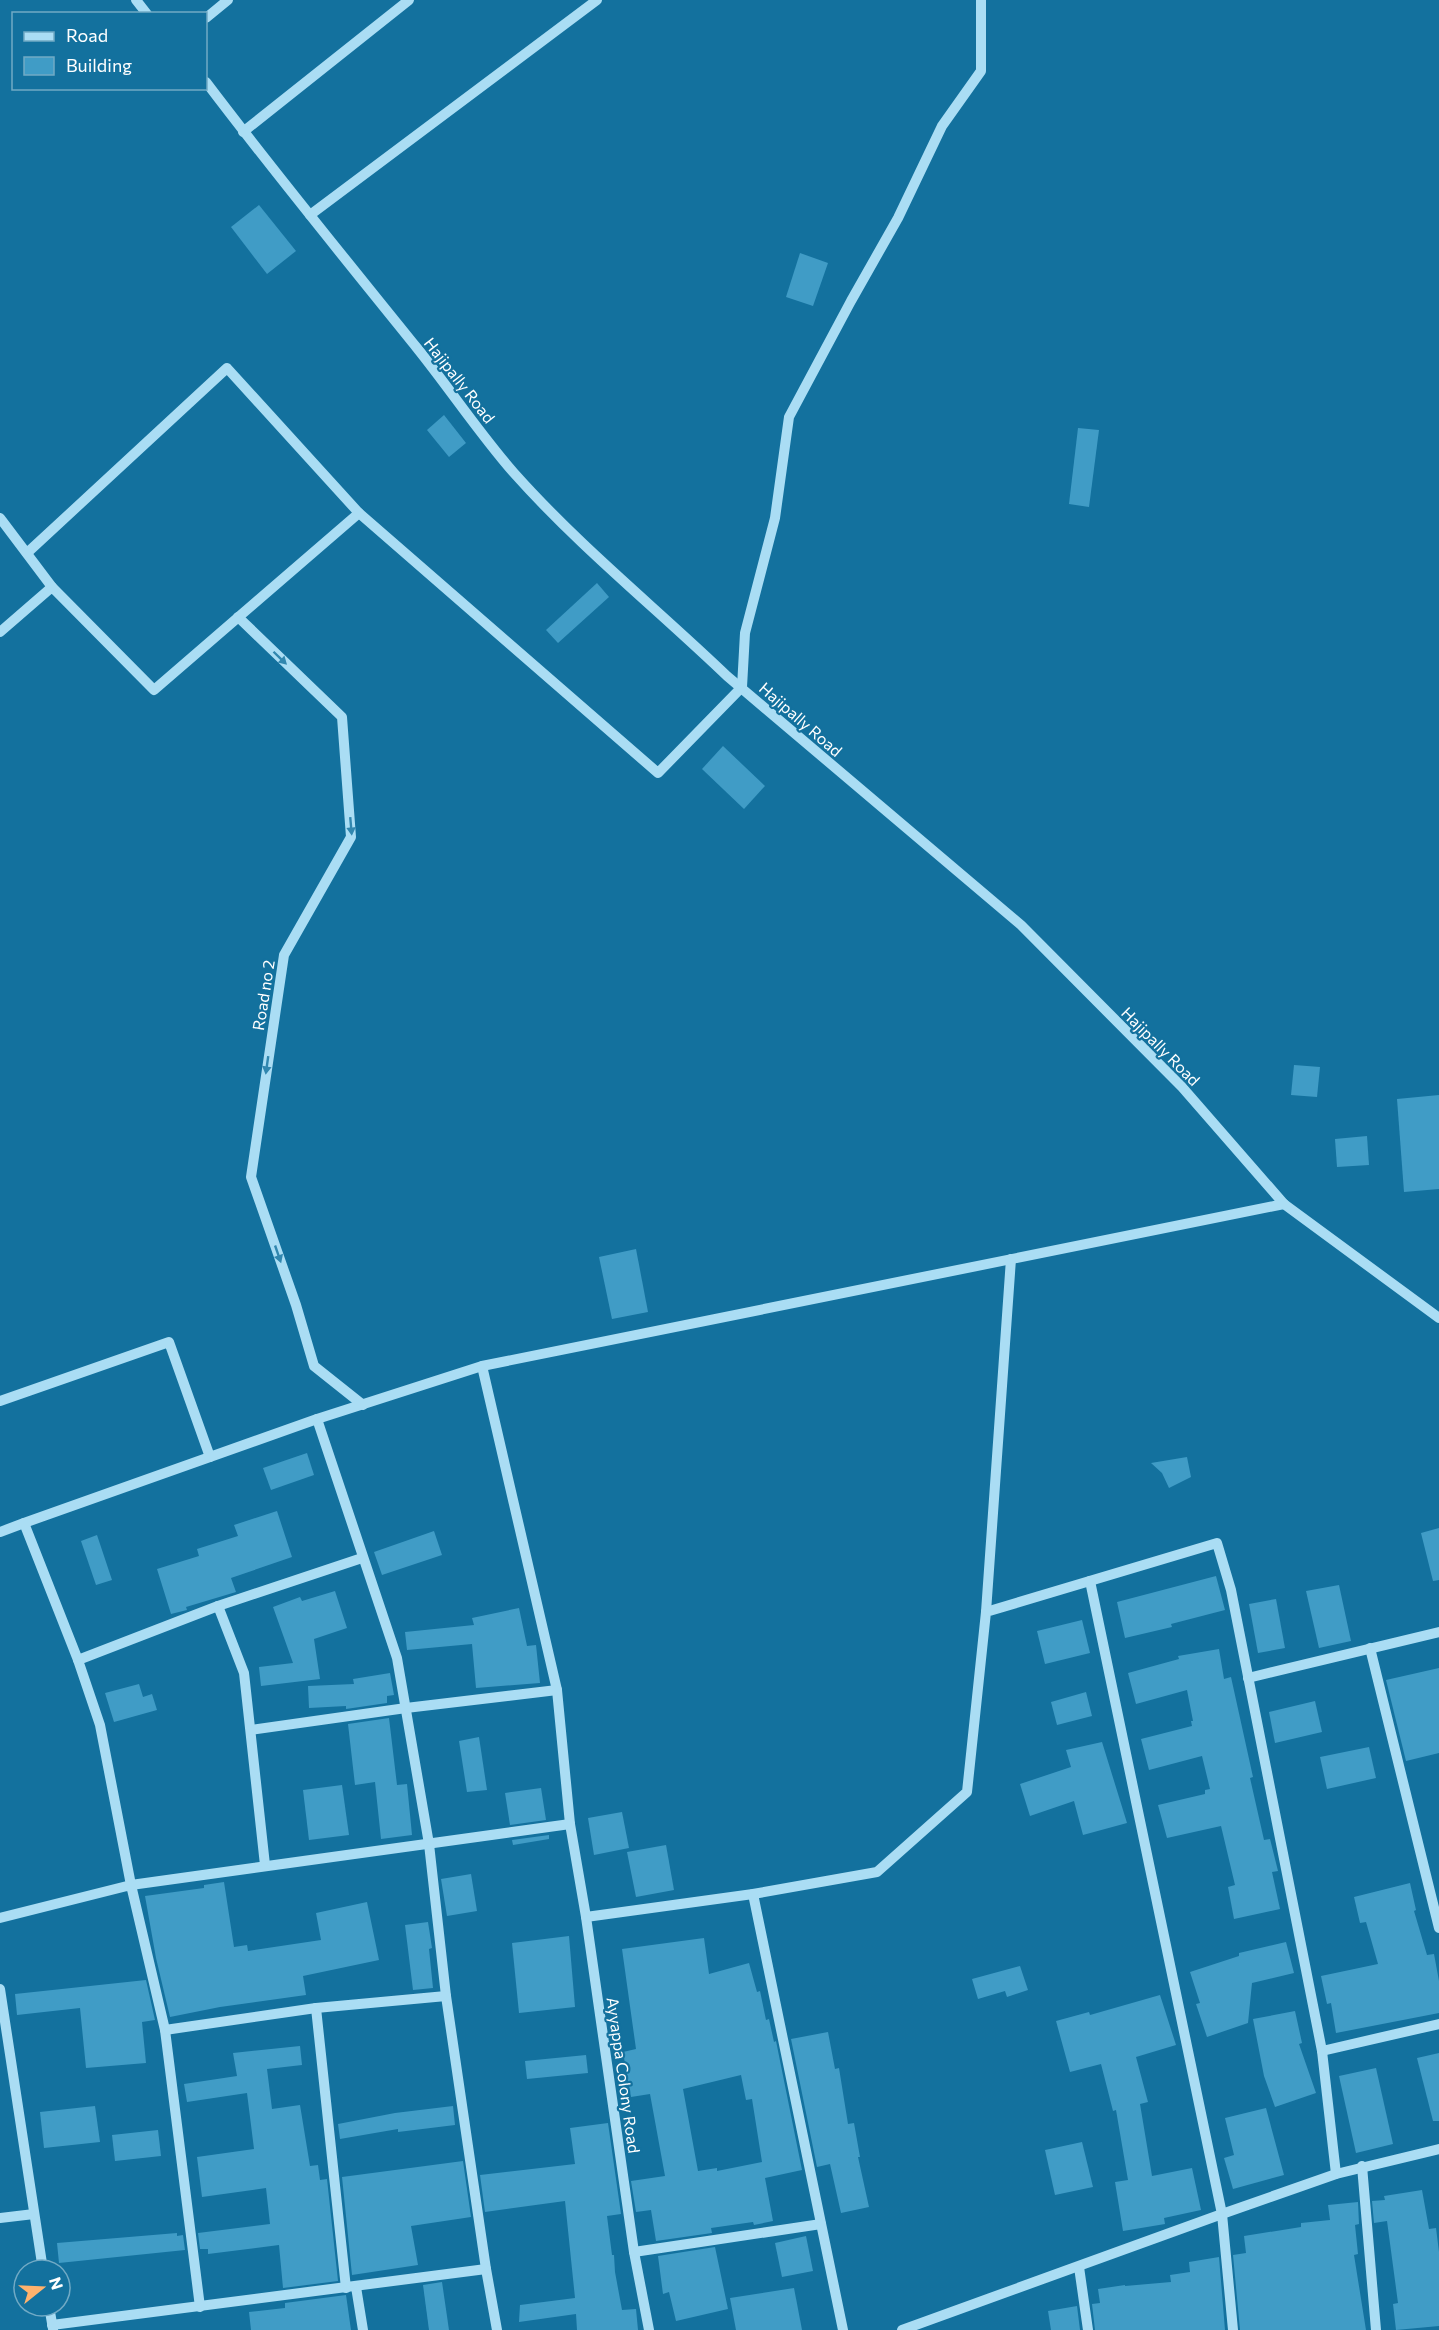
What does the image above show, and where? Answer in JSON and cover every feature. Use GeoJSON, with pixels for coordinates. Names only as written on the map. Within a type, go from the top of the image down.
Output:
{"type":"FeatureCollection","features":[{"type":"Feature","properties":{"kind":"street"},"geometry":{"type":"LineString","coordinates":[[136,0],[145,12]]}},
{"type":"Feature","properties":{"kind":"street"},"geometry":{"type":"LineString","coordinates":[[207,17],[228,0]]}},
{"type":"Feature","properties":{"kind":"street"},"geometry":{"type":"LineString","coordinates":[[243,132],[409,0]]}},
{"type":"Feature","properties":{"kind":"street"},"geometry":{"type":"LineString","coordinates":[[310,215],[597,0]]}},
{"type":"Feature","properties":{"kind":"street"},"geometry":{"type":"LineString","coordinates":[[27,554],[227,368],[358,513],[658,773],[742,687],[745,633],[775,518],[789,417],[897,218],[942,126],[981,71],[981,0]]}},
{"type":"Feature","properties":{"kind":"street","name":"Hajipally Road"},"geometry":{"type":"LineString","coordinates":[[207,83],[243,132],[515,474],[616,577],[1021,925],[1182,1087],[1284,1203],[1439,1318]]}},
{"type":"Feature","properties":{"kind":"street"},"geometry":{"type":"LineString","coordinates":[[0,518],[52,586],[154,690],[358,513]]}},
{"type":"Feature","properties":{"kind":"street"},"geometry":{"type":"LineString","coordinates":[[0,632],[52,586]]}},
{"type":"Feature","properties":{"kind":"street","name":"Road no 2"},"geometry":{"type":"LineString","coordinates":[[238,617],[342,717],[351,837],[284,956],[251,1177],[296,1305],[314,1366],[363,1405]]}},
{"type":"Feature","properties":{"kind":"street"},"geometry":{"type":"LineString","coordinates":[[0,1532],[316,1419],[482,1366],[1284,1203]]}},
{"type":"Feature","properties":{"kind":"street"},"geometry":{"type":"LineString","coordinates":[[586,1917],[753,1894],[877,1872],[967,1792],[986,1612],[1011,1259]]}},
{"type":"Feature","properties":{"kind":"street"},"geometry":{"type":"LineString","coordinates":[[0,1401],[169,1342],[210,1457]]}},
{"type":"Feature","properties":{"kind":"street","name":"Ayyappa Colony Road"},"geometry":{"type":"LineString","coordinates":[[482,1366],[557,1690],[570,1824],[586,1917],[634,2252],[649,2330]]}},
{"type":"Feature","properties":{"kind":"street"},"geometry":{"type":"LineString","coordinates":[[316,1419],[397,1658],[429,1844],[446,1996],[497,2330]]}},
{"type":"Feature","properties":{"kind":"street"},"geometry":{"type":"LineString","coordinates":[[24,1523],[78,1660],[100,1725],[130,1885],[165,2030],[200,2307]]}},
{"type":"Feature","properties":{"kind":"street"},"geometry":{"type":"LineString","coordinates":[[986,1612],[1217,1543],[1231,1590],[1322,2051],[1336,2174]]}},
{"type":"Feature","properties":{"kind":"street"},"geometry":{"type":"LineString","coordinates":[[78,1660],[218,1605],[362,1558]]}},
{"type":"Feature","properties":{"kind":"street"},"geometry":{"type":"LineString","coordinates":[[1090,1581],[1222,2214],[1233,2330]]}},
{"type":"Feature","properties":{"kind":"street"},"geometry":{"type":"LineString","coordinates":[[218,1605],[244,1673],[265,1865]]}},
{"type":"Feature","properties":{"kind":"street"},"geometry":{"type":"LineString","coordinates":[[1248,1678],[1439,1632]]}},
{"type":"Feature","properties":{"kind":"street"},"geometry":{"type":"LineString","coordinates":[[1371,1648],[1439,1928]]}},
{"type":"Feature","properties":{"kind":"street"},"geometry":{"type":"LineString","coordinates":[[250,1730],[557,1690]]}},
{"type":"Feature","properties":{"kind":"street"},"geometry":{"type":"LineString","coordinates":[[0,1918],[130,1885],[570,1824]]}},
{"type":"Feature","properties":{"kind":"street"},"geometry":{"type":"LineString","coordinates":[[753,1894],[843,2330]]}},
{"type":"Feature","properties":{"kind":"street"},"geometry":{"type":"LineString","coordinates":[[0,1989],[41,2258]]}},
{"type":"Feature","properties":{"kind":"street"},"geometry":{"type":"LineString","coordinates":[[165,2030],[316,2008],[446,1996]]}},
{"type":"Feature","properties":{"kind":"street"},"geometry":{"type":"LineString","coordinates":[[316,2008],[351,2288],[363,2330]]}},
{"type":"Feature","properties":{"kind":"street"},"geometry":{"type":"LineString","coordinates":[[1322,2051],[1439,2024]]}},
{"type":"Feature","properties":{"kind":"street"},"geometry":{"type":"LineString","coordinates":[[902,2330],[1336,2174],[1439,2149]]}},
{"type":"Feature","properties":{"kind":"street"},"geometry":{"type":"LineString","coordinates":[[1362,2166],[1376,2330]]}},
{"type":"Feature","properties":{"kind":"street"},"geometry":{"type":"LineString","coordinates":[[0,2218],[34,2214]]}},
{"type":"Feature","properties":{"kind":"street"},"geometry":{"type":"LineString","coordinates":[[634,2252],[821,2224]]}},
{"type":"Feature","properties":{"kind":"street"},"geometry":{"type":"LineString","coordinates":[[1079,2267],[1088,2330]]}},
{"type":"Feature","properties":{"kind":"street"},"geometry":{"type":"LineString","coordinates":[[52,2327],[486,2269]]}},
{"type":"Feature","properties":{"kind":"building"},"geometry":{"type":"Polygon","coordinates":[[[259,205],[296,251],[267,274],[231,227],[259,205]]]}},
{"type":"Feature","properties":{"kind":"building"},"geometry":{"type":"Polygon","coordinates":[[[800,253],[828,263],[813,306],[786,297],[800,253]]]}},
{"type":"Feature","properties":{"kind":"building"},"geometry":{"type":"Polygon","coordinates":[[[444,415],[466,443],[449,457],[427,430],[444,415]]]}},
{"type":"Feature","properties":{"kind":"building"},"geometry":{"type":"Polygon","coordinates":[[[1078,428],[1099,430],[1089,507],[1069,504],[1078,428]]]}},
{"type":"Feature","properties":{"kind":"building"},"geometry":{"type":"Polygon","coordinates":[[[597,583],[609,597],[558,643],[546,630],[597,583]]]}},
{"type":"Feature","properties":{"kind":"building"},"geometry":{"type":"Polygon","coordinates":[[[723,746],[765,786],[744,809],[702,769],[723,746]]]}},
{"type":"Feature","properties":{"kind":"building"},"geometry":{"type":"Polygon","coordinates":[[[1294,1065],[1320,1067],[1317,1097],[1291,1095],[1294,1065]]]}},
{"type":"Feature","properties":{"kind":"building"},"geometry":{"type":"Polygon","coordinates":[[[1439,1095],[1439,1189],[1404,1192],[1397,1099],[1439,1095]]]}},
{"type":"Feature","properties":{"kind":"building"},"geometry":{"type":"Polygon","coordinates":[[[1367,1136],[1369,1165],[1337,1167],[1335,1139],[1367,1136]]]}},
{"type":"Feature","properties":{"kind":"building"},"geometry":{"type":"Polygon","coordinates":[[[636,1249],[648,1312],[612,1319],[599,1257],[636,1249]]]}},
{"type":"Feature","properties":{"kind":"building"},"geometry":{"type":"Polygon","coordinates":[[[307,1453],[314,1475],[271,1490],[263,1468],[307,1453]]]}},
{"type":"Feature","properties":{"kind":"building"},"geometry":{"type":"Polygon","coordinates":[[[1187,1457],[1191,1477],[1169,1488],[1162,1473],[1151,1463],[1187,1457]]]}},
{"type":"Feature","properties":{"kind":"building"},"geometry":{"type":"Polygon","coordinates":[[[277,1511],[292,1557],[231,1578],[236,1592],[186,1607],[187,1610],[171,1614],[157,1569],[199,1556],[197,1549],[238,1536],[234,1525],[277,1511]]]}},
{"type":"Feature","properties":{"kind":"building"},"geometry":{"type":"Polygon","coordinates":[[[1439,1528],[1439,1580],[1433,1581],[1421,1533],[1439,1528]]]}},
{"type":"Feature","properties":{"kind":"building"},"geometry":{"type":"Polygon","coordinates":[[[434,1531],[442,1555],[382,1575],[374,1552],[434,1531]]]}},
{"type":"Feature","properties":{"kind":"building"},"geometry":{"type":"Polygon","coordinates":[[[97,1535],[112,1580],[96,1585],[81,1541],[97,1535]]]}},
{"type":"Feature","properties":{"kind":"building"},"geometry":{"type":"Polygon","coordinates":[[[1216,1576],[1225,1610],[1171,1624],[1172,1627],[1125,1638],[1117,1602],[1216,1576]]]}},
{"type":"Feature","properties":{"kind":"building"},"geometry":{"type":"Polygon","coordinates":[[[1339,1585],[1351,1641],[1319,1648],[1306,1591],[1339,1585]]]}},
{"type":"Feature","properties":{"kind":"building"},"geometry":{"type":"Polygon","coordinates":[[[335,1591],[347,1628],[314,1639],[320,1679],[261,1686],[259,1667],[293,1663],[273,1607],[300,1597],[302,1601],[335,1591]]]}},
{"type":"Feature","properties":{"kind":"building"},"geometry":{"type":"Polygon","coordinates":[[[1276,1599],[1285,1648],[1258,1653],[1249,1604],[1276,1599]]]}},
{"type":"Feature","properties":{"kind":"building"},"geometry":{"type":"Polygon","coordinates":[[[519,1608],[527,1646],[536,1645],[540,1683],[476,1688],[472,1644],[407,1650],[405,1632],[474,1625],[472,1618],[519,1608]]]}},
{"type":"Feature","properties":{"kind":"building"},"geometry":{"type":"Polygon","coordinates":[[[1082,1620],[1090,1653],[1045,1664],[1037,1631],[1082,1620]]]}},
{"type":"Feature","properties":{"kind":"building"},"geometry":{"type":"Polygon","coordinates":[[[1219,1649],[1224,1679],[1231,1677],[1264,1840],[1270,1839],[1278,1871],[1272,1872],[1280,1909],[1234,1919],[1228,1887],[1235,1885],[1221,1826],[1167,1838],[1158,1805],[1205,1794],[1205,1790],[1210,1789],[1202,1756],[1149,1770],[1141,1739],[1192,1726],[1187,1690],[1136,1704],[1128,1673],[1179,1659],[1178,1656],[1219,1649]]]}},
{"type":"Feature","properties":{"kind":"building"},"geometry":{"type":"Polygon","coordinates":[[[1439,1668],[1439,1753],[1406,1761],[1386,1680],[1439,1668]]]}},
{"type":"Feature","properties":{"kind":"building"},"geometry":{"type":"Polygon","coordinates":[[[390,1673],[394,1695],[387,1696],[387,1703],[346,1709],[346,1706],[309,1708],[308,1686],[354,1684],[353,1679],[390,1673]]]}},
{"type":"Feature","properties":{"kind":"building"},"geometry":{"type":"Polygon","coordinates":[[[139,1684],[143,1697],[152,1694],[157,1710],[114,1722],[105,1693],[139,1684]]]}},
{"type":"Feature","properties":{"kind":"building"},"geometry":{"type":"Polygon","coordinates":[[[1086,1692],[1092,1716],[1057,1725],[1051,1702],[1086,1692]]]}},
{"type":"Feature","properties":{"kind":"building"},"geometry":{"type":"Polygon","coordinates":[[[1315,1701],[1322,1732],[1275,1743],[1269,1712],[1315,1701]]]}},
{"type":"Feature","properties":{"kind":"building"},"geometry":{"type":"Polygon","coordinates":[[[389,1718],[397,1785],[407,1784],[412,1835],[381,1839],[375,1782],[355,1785],[348,1724],[389,1718]]]}},
{"type":"Feature","properties":{"kind":"building"},"geometry":{"type":"Polygon","coordinates":[[[479,1737],[487,1790],[467,1792],[459,1741],[479,1737]]]}},
{"type":"Feature","properties":{"kind":"building"},"geometry":{"type":"Polygon","coordinates":[[[1102,1742],[1127,1823],[1083,1835],[1074,1801],[1030,1816],[1020,1784],[1071,1767],[1066,1750],[1102,1742]]]}},
{"type":"Feature","properties":{"kind":"building"},"geometry":{"type":"Polygon","coordinates":[[[1369,1747],[1376,1778],[1327,1789],[1320,1757],[1369,1747]]]}},
{"type":"Feature","properties":{"kind":"building"},"geometry":{"type":"Polygon","coordinates":[[[342,1785],[349,1835],[309,1840],[303,1790],[342,1785]]]}},
{"type":"Feature","properties":{"kind":"building"},"geometry":{"type":"Polygon","coordinates":[[[541,1788],[546,1820],[510,1825],[505,1793],[541,1788]]]}},
{"type":"Feature","properties":{"kind":"building"},"geometry":{"type":"Polygon","coordinates":[[[622,1812],[629,1848],[594,1855],[588,1818],[622,1812]]]}},
{"type":"Feature","properties":{"kind":"building"},"geometry":{"type":"Polygon","coordinates":[[[549,1835],[549,1839],[513,1845],[512,1840],[549,1835]]]}},
{"type":"Feature","properties":{"kind":"building"},"geometry":{"type":"Polygon","coordinates":[[[666,1845],[674,1890],[636,1897],[627,1852],[666,1845]]]}},
{"type":"Feature","properties":{"kind":"building"},"geometry":{"type":"Polygon","coordinates":[[[471,1874],[477,1911],[447,1916],[441,1879],[471,1874]]]}},
{"type":"Feature","properties":{"kind":"building"},"geometry":{"type":"Polygon","coordinates":[[[224,1882],[234,1947],[247,1945],[248,1951],[321,1940],[316,1913],[367,1902],[379,1960],[303,1976],[306,1995],[220,2007],[170,2017],[145,1896],[204,1888],[204,1885],[224,1882]]]}},
{"type":"Feature","properties":{"kind":"building"},"geometry":{"type":"Polygon","coordinates":[[[1410,1883],[1416,1910],[1414,1911],[1427,1955],[1434,1954],[1439,1981],[1439,2013],[1336,2033],[1331,2003],[1327,2004],[1321,1976],[1378,1964],[1366,1922],[1360,1923],[1354,1897],[1410,1883]]]}},
{"type":"Feature","properties":{"kind":"building"},"geometry":{"type":"Polygon","coordinates":[[[428,1922],[432,1948],[429,1949],[433,1988],[413,1990],[405,1925],[428,1922]]]}},
{"type":"Feature","properties":{"kind":"building"},"geometry":{"type":"Polygon","coordinates":[[[569,1936],[575,2007],[519,2013],[512,1943],[569,1936]]]}},
{"type":"Feature","properties":{"kind":"building"},"geometry":{"type":"Polygon","coordinates":[[[704,1938],[709,1974],[749,1963],[757,1992],[760,1991],[766,2020],[769,2019],[774,2042],[776,2041],[802,2170],[765,2178],[773,2221],[754,2225],[753,2222],[711,2228],[712,2233],[656,2241],[651,2210],[636,2212],[631,2181],[665,2176],[650,2094],[631,2097],[623,2052],[636,2049],[622,1949],[704,1938]],[[741,2075],[683,2089],[698,2171],[717,2168],[717,2171],[762,2162],[752,2099],[746,2100],[741,2075]]]}},
{"type":"Feature","properties":{"kind":"building"},"geometry":{"type":"Polygon","coordinates":[[[1286,1942],[1294,1973],[1252,1983],[1248,2023],[1207,2037],[1196,2004],[1200,2003],[1190,1972],[1239,1956],[1239,1953],[1286,1942]]]}},
{"type":"Feature","properties":{"kind":"building"},"geometry":{"type":"Polygon","coordinates":[[[1020,1966],[1028,1990],[1007,1997],[1005,1991],[978,1999],[972,1979],[1020,1966]]]}},
{"type":"Feature","properties":{"kind":"building"},"geometry":{"type":"Polygon","coordinates":[[[146,1980],[155,2020],[142,2022],[146,2063],[86,2068],[80,2008],[17,2015],[15,1994],[146,1980]]]}},
{"type":"Feature","properties":{"kind":"building"},"geometry":{"type":"Polygon","coordinates":[[[1160,1995],[1176,2045],[1136,2057],[1148,2102],[1140,2104],[1152,2176],[1192,2168],[1201,2210],[1164,2218],[1165,2224],[1123,2231],[1115,2182],[1128,2180],[1116,2110],[1113,2111],[1101,2064],[1070,2072],[1056,2021],[1089,2012],[1090,2015],[1160,1995]]]}},
{"type":"Feature","properties":{"kind":"building"},"geometry":{"type":"Polygon","coordinates":[[[1295,2011],[1302,2043],[1299,2044],[1316,2093],[1275,2107],[1264,2076],[1253,2019],[1295,2011]]]}},
{"type":"Feature","properties":{"kind":"building"},"geometry":{"type":"Polygon","coordinates":[[[828,2032],[835,2069],[839,2068],[848,2124],[854,2123],[860,2157],[858,2157],[869,2207],[841,2213],[830,2164],[817,2167],[791,2039],[828,2032]]]}},
{"type":"Feature","properties":{"kind":"building"},"geometry":{"type":"Polygon","coordinates":[[[300,2046],[302,2065],[267,2069],[272,2109],[300,2105],[310,2166],[318,2165],[320,2180],[327,2179],[338,2281],[283,2288],[279,2245],[208,2254],[208,2249],[200,2249],[198,2233],[270,2224],[266,2188],[202,2197],[197,2157],[254,2149],[247,2093],[187,2102],[184,2084],[237,2076],[233,2053],[300,2046]]]}},
{"type":"Feature","properties":{"kind":"building"},"geometry":{"type":"Polygon","coordinates":[[[1439,2053],[1439,2121],[1433,2121],[1417,2058],[1439,2053]]]}},
{"type":"Feature","properties":{"kind":"building"},"geometry":{"type":"Polygon","coordinates":[[[586,2055],[588,2073],[527,2079],[525,2061],[586,2055]]]}},
{"type":"Feature","properties":{"kind":"building"},"geometry":{"type":"Polygon","coordinates":[[[1376,2068],[1393,2144],[1356,2153],[1339,2076],[1376,2068]]]}},
{"type":"Feature","properties":{"kind":"building"},"geometry":{"type":"Polygon","coordinates":[[[95,2106],[100,2142],[44,2148],[40,2112],[95,2106]]]}},
{"type":"Feature","properties":{"kind":"building"},"geometry":{"type":"Polygon","coordinates":[[[453,2106],[455,2125],[398,2132],[398,2129],[340,2139],[338,2124],[395,2113],[453,2106]]]}},
{"type":"Feature","properties":{"kind":"building"},"geometry":{"type":"Polygon","coordinates":[[[1266,2108],[1284,2175],[1233,2189],[1224,2158],[1234,2155],[1225,2118],[1266,2108]]]}},
{"type":"Feature","properties":{"kind":"building"},"geometry":{"type":"Polygon","coordinates":[[[608,2123],[621,2214],[607,2216],[612,2255],[614,2255],[622,2310],[636,2309],[638,2330],[577,2330],[576,2314],[519,2322],[520,2305],[575,2298],[565,2201],[485,2212],[480,2175],[575,2164],[570,2128],[608,2123]]]}},
{"type":"Feature","properties":{"kind":"building"},"geometry":{"type":"Polygon","coordinates":[[[158,2130],[161,2156],[115,2161],[112,2135],[158,2130]]]}},
{"type":"Feature","properties":{"kind":"building"},"geometry":{"type":"Polygon","coordinates":[[[1082,2142],[1093,2187],[1055,2195],[1045,2150],[1082,2142]]]}},
{"type":"Feature","properties":{"kind":"building"},"geometry":{"type":"Polygon","coordinates":[[[463,2161],[471,2217],[411,2226],[418,2265],[352,2275],[342,2177],[463,2161]]]}},
{"type":"Feature","properties":{"kind":"building"},"geometry":{"type":"Polygon","coordinates":[[[1422,2190],[1429,2229],[1436,2228],[1439,2252],[1439,2326],[1396,2330],[1393,2304],[1398,2303],[1387,2221],[1374,2223],[1372,2201],[1385,2200],[1384,2196],[1422,2190]]]}},
{"type":"Feature","properties":{"kind":"building"},"geometry":{"type":"Polygon","coordinates":[[[1358,2202],[1359,2224],[1355,2225],[1358,2254],[1354,2255],[1366,2330],[1240,2330],[1233,2255],[1246,2253],[1244,2236],[1301,2227],[1301,2223],[1330,2220],[1328,2205],[1358,2202]]]}},
{"type":"Feature","properties":{"kind":"building"},"geometry":{"type":"Polygon","coordinates":[[[177,2233],[177,2236],[183,2235],[185,2250],[72,2262],[72,2258],[58,2258],[57,2243],[177,2233]]]}},
{"type":"Feature","properties":{"kind":"building"},"geometry":{"type":"Polygon","coordinates":[[[806,2236],[813,2271],[782,2277],[775,2243],[806,2236]]]}},
{"type":"Feature","properties":{"kind":"building"},"geometry":{"type":"Polygon","coordinates":[[[715,2247],[728,2309],[676,2321],[669,2292],[663,2294],[658,2256],[715,2247]]]}},
{"type":"Feature","properties":{"kind":"building"},"geometry":{"type":"Polygon","coordinates":[[[1219,2257],[1225,2330],[1095,2330],[1092,2304],[1100,2303],[1098,2289],[1171,2282],[1170,2275],[1190,2272],[1189,2262],[1219,2257]]]}},
{"type":"Feature","properties":{"kind":"building"},"geometry":{"type":"Polygon","coordinates":[[[442,2282],[449,2330],[429,2330],[423,2285],[442,2282]]]}},
{"type":"Feature","properties":{"kind":"building"},"geometry":{"type":"Polygon","coordinates":[[[794,2288],[802,2330],[736,2330],[730,2298],[794,2288]]]}},
{"type":"Feature","properties":{"kind":"building"},"geometry":{"type":"Polygon","coordinates":[[[346,2295],[351,2330],[251,2330],[249,2312],[285,2308],[285,2303],[346,2295]]]}},
{"type":"Feature","properties":{"kind":"building"},"geometry":{"type":"Polygon","coordinates":[[[1077,2306],[1080,2330],[1051,2330],[1048,2311],[1077,2306]]]}}]}
